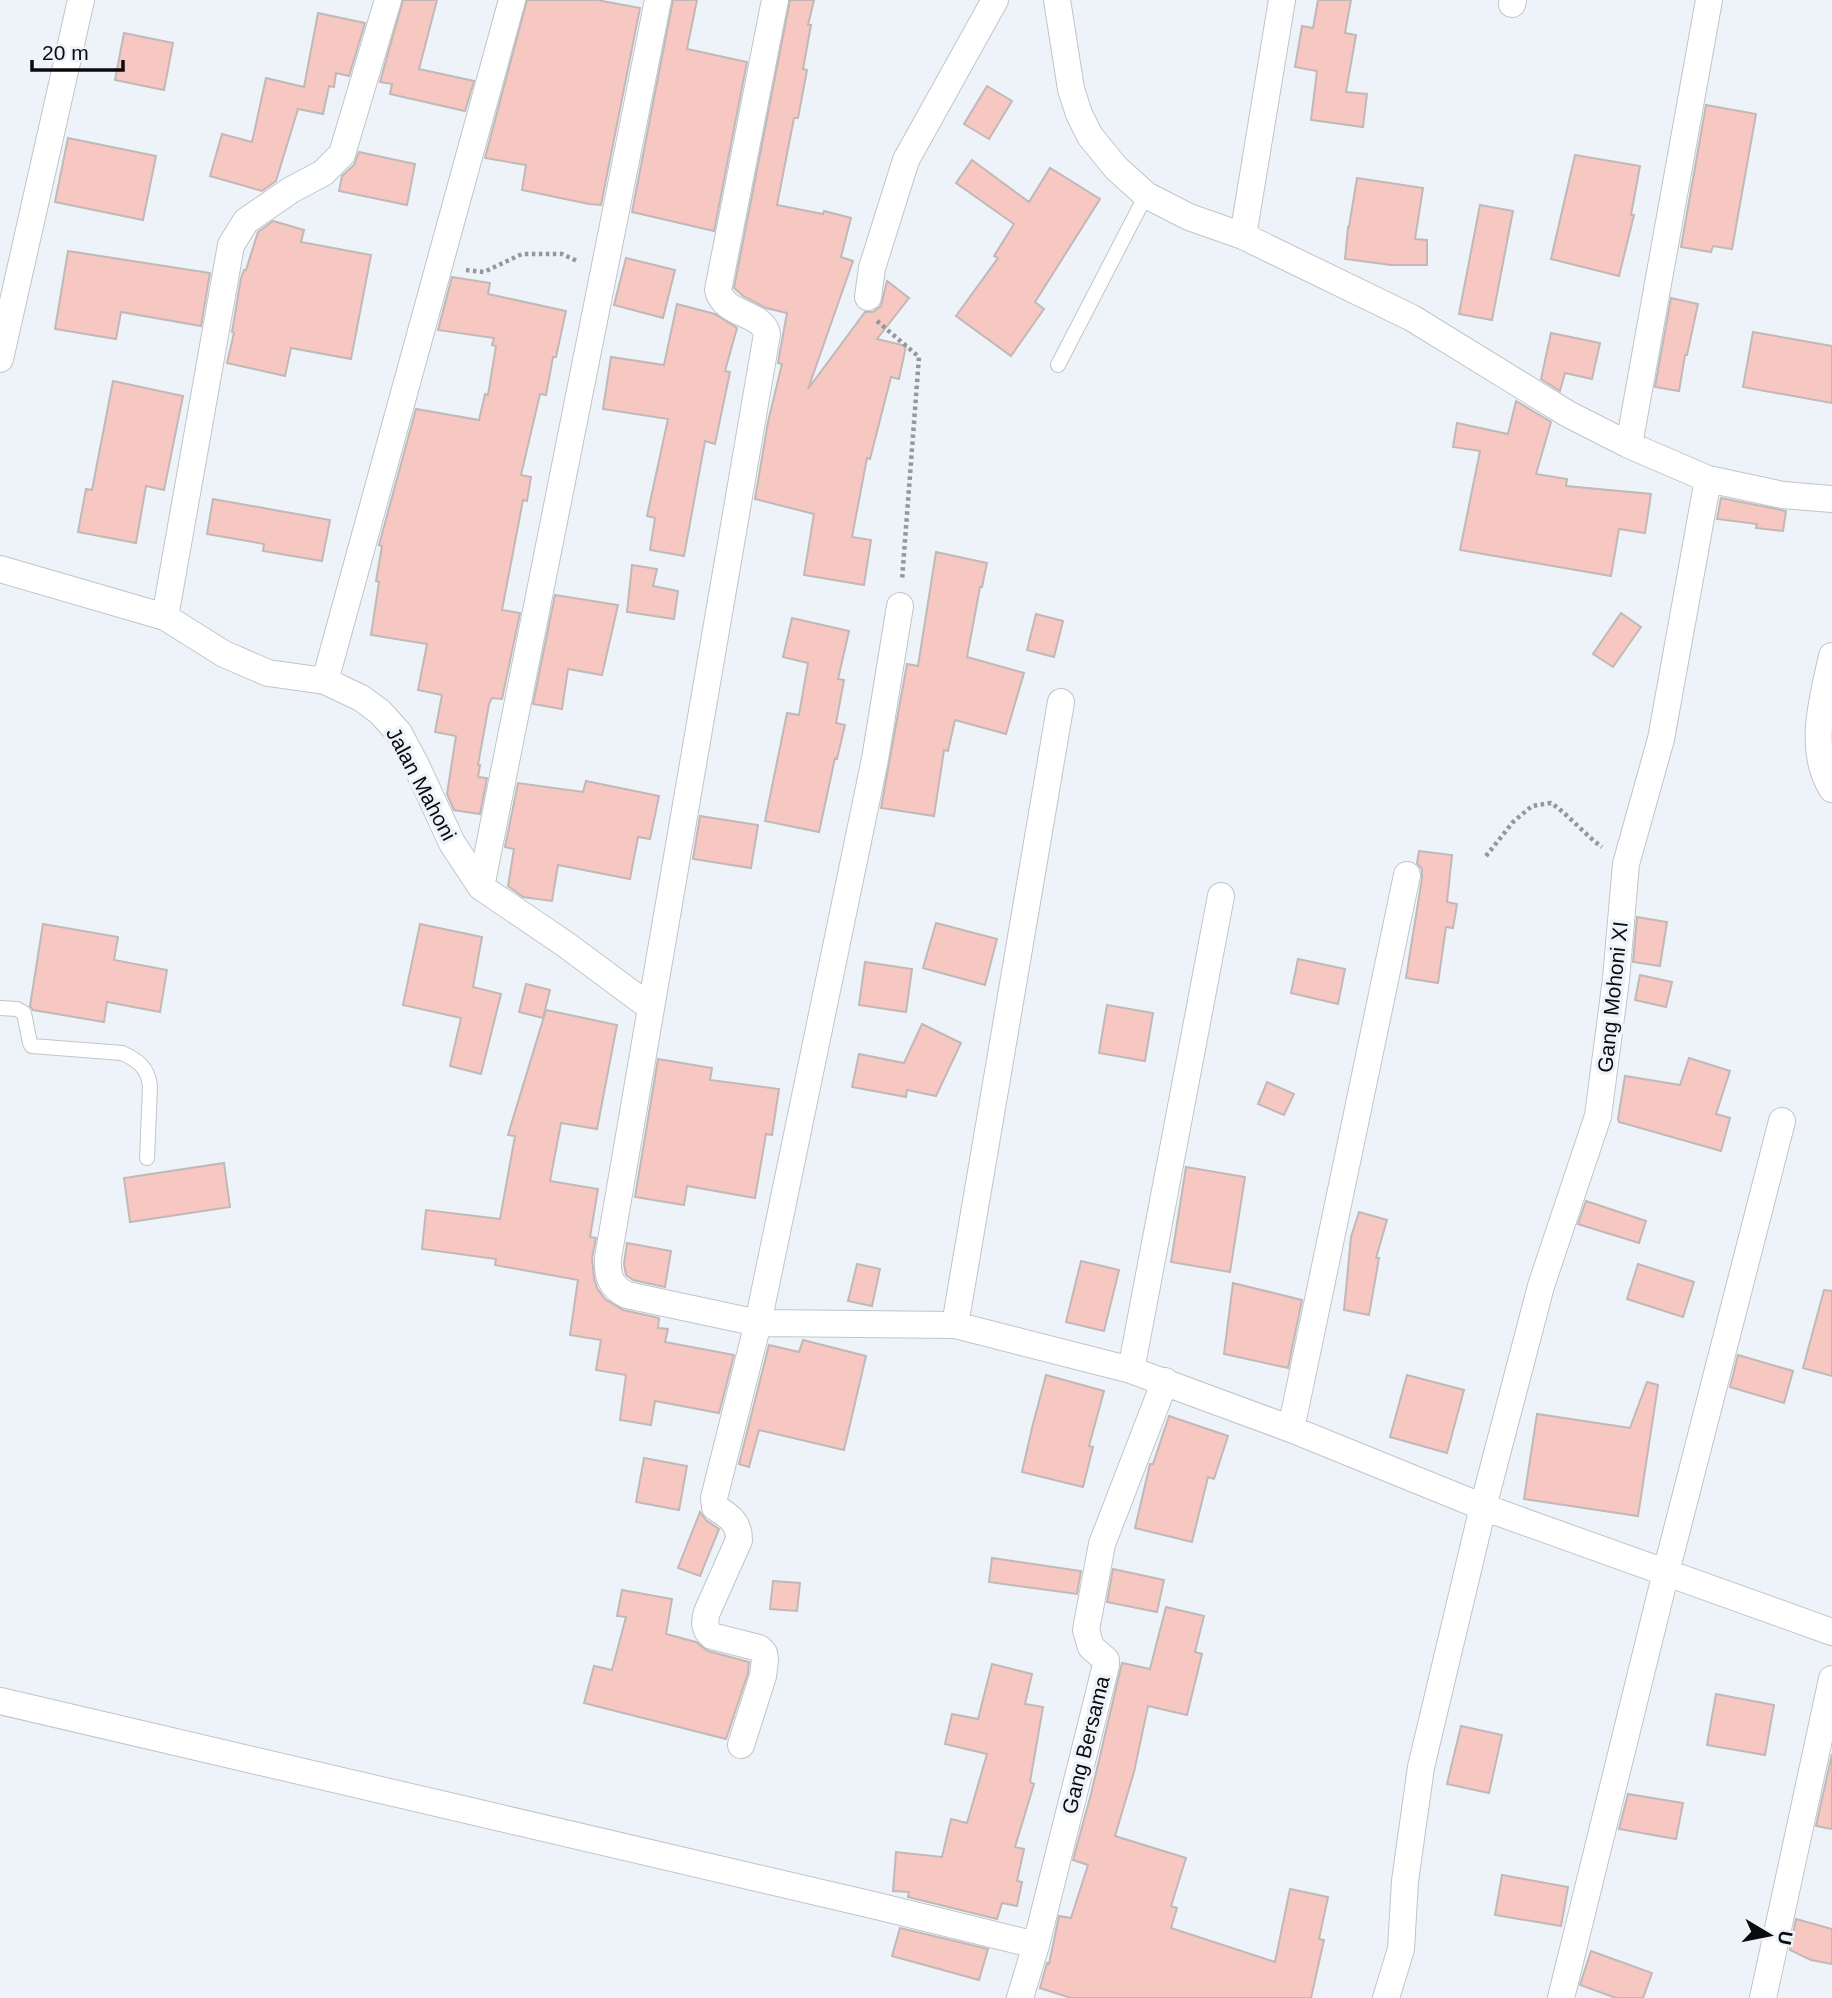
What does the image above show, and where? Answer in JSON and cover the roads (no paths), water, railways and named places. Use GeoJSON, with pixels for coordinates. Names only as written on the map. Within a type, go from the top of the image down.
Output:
{"type":"FeatureCollection","features":[{"type":"Feature","properties":{"kind":"street"},"geometry":{"type":"LineString","coordinates":[[0,359],[81,0]]}},
{"type":"Feature","properties":{"kind":"street"},"geometry":{"type":"LineString","coordinates":[[166,617],[231,245],[246,221],[323,173],[342,154],[388,0]]}},
{"type":"Feature","properties":{"kind":"street"},"geometry":{"type":"LineString","coordinates":[[325,681],[512,0]]}},
{"type":"Feature","properties":{"kind":"street"},"geometry":{"type":"LineString","coordinates":[[481,887],[658,0]]}},
{"type":"Feature","properties":{"kind":"street"},"geometry":{"type":"LineString","coordinates":[[775,0],[718,290],[720,299],[727,306],[761,323],[766,328],[766,334],[608,1258],[607,1274],[612,1284],[627,1295],[758,1323],[955,1325],[1131,1370],[1291,1429],[1482,1507],[1832,1632]]}},
{"type":"Feature","properties":{"kind":"street"},"geometry":{"type":"LineString","coordinates":[[868,297],[872,268],[906,160],[995,0]]}},
{"type":"Feature","properties":{"kind":"street"},"geometry":{"type":"LineString","coordinates":[[1057,0],[1071,89],[1079,114],[1090,136],[1116,168],[1146,195],[1189,218],[1243,236],[1412,318],[1588,425],[1629,445],[1708,479],[1783,495],[1832,499]]}},
{"type":"Feature","properties":{"kind":"street"},"geometry":{"type":"LineString","coordinates":[[1243,236],[1282,0]]}},
{"type":"Feature","properties":{"kind":"street"},"geometry":{"type":"LineString","coordinates":[[1629,445],[1709,0]]}},
{"type":"Feature","properties":{"kind":"street","name":"Gang Mohoni XI"},"geometry":{"type":"LineString","coordinates":[[1386,1998],[1401,1949],[1405,1881],[1421,1767],[1482,1507],[1541,1286],[1598,1116],[1616,979],[1626,864],[1661,739],[1708,479]]}},
{"type":"Feature","properties":{"kind":"street","name":"Jalan Mahoni"},"geometry":{"type":"LineString","coordinates":[[0,569],[166,617],[225,654],[268,673],[325,681],[361,698],[380,712],[399,733],[452,843],[481,887],[565,944],[650,1007]]}},
{"type":"Feature","properties":{"kind":"street"},"geometry":{"type":"LineString","coordinates":[[741,1745],[763,1676],[764,1653],[760,1648],[712,1636],[707,1630],[705,1618],[739,1539],[736,1522],[715,1507],[714,1498],[758,1323],[875,759],[900,606]]}},
{"type":"Feature","properties":{"kind":"street"},"geometry":{"type":"LineString","coordinates":[[1832,656],[1819,720],[1819,751],[1832,789]]}},
{"type":"Feature","properties":{"kind":"street"},"geometry":{"type":"LineString","coordinates":[[955,1325],[1061,702]]}},
{"type":"Feature","properties":{"kind":"street"},"geometry":{"type":"LineString","coordinates":[[1291,1429],[1407,875]]}},
{"type":"Feature","properties":{"kind":"street"},"geometry":{"type":"LineString","coordinates":[[1131,1370],[1221,895]]}},
{"type":"Feature","properties":{"kind":"street"},"geometry":{"type":"LineString","coordinates":[[1561,1998],[1666,1572],[1782,1121]]}},
{"type":"Feature","properties":{"kind":"street","name":"Gang Bersama"},"geometry":{"type":"LineString","coordinates":[[1020,1998],[1106,1662],[1091,1647],[1086,1630],[1102,1545],[1165,1381]]}},
{"type":"Feature","properties":{"kind":"street"},"geometry":{"type":"LineString","coordinates":[[1763,1998],[1832,1679]]}},
{"type":"Feature","properties":{"kind":"street"},"geometry":{"type":"LineString","coordinates":[[0,1701],[1035,1945]]}},
{"type":"Feature","properties":{"kind":"lane"},"geometry":{"type":"LineString","coordinates":[[1058,365],[1146,195]]}},
{"type":"Feature","properties":{"kind":"lane"},"geometry":{"type":"LineString","coordinates":[[0,1008],[17,1009],[24,1013],[32,1046],[122,1053],[142,1065],[149,1075],[150,1086],[147,1158]]}}]}
